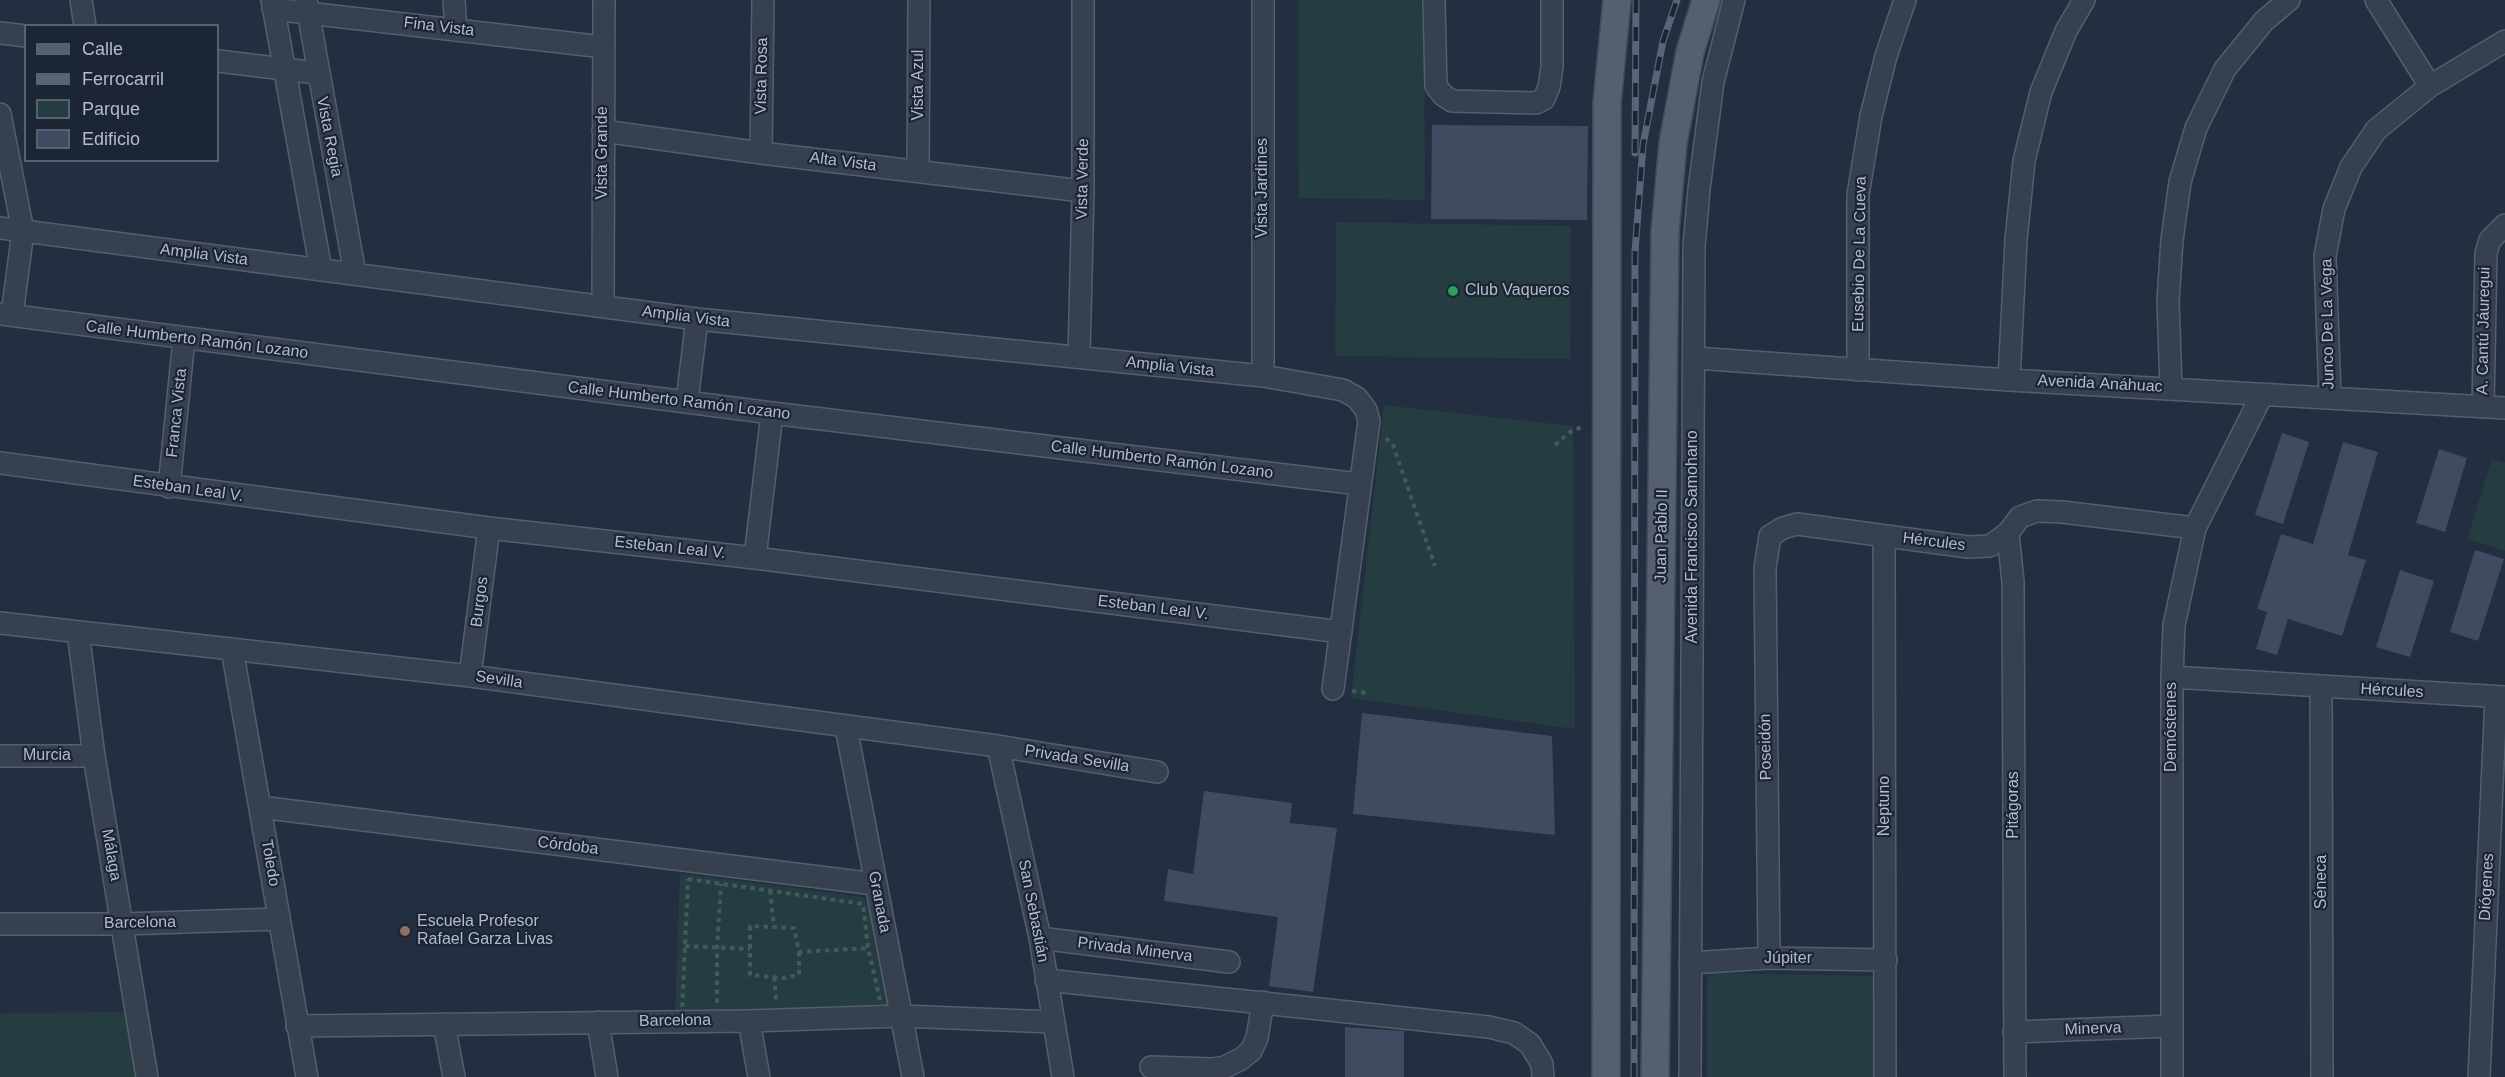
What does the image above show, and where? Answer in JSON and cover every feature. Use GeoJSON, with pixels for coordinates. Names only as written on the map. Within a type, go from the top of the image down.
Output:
{"type":"FeatureCollection","features":[{"type":"Feature","properties":{"kind":"main road"},"geometry":{"type":"LineString","coordinates":[[1606,1077],[1607,103],[1617,0]]}},
{"type":"Feature","properties":{"kind":"main road","name":"Juan Pablo II"},"geometry":{"type":"LineString","coordinates":[[1655,1077],[1665,232],[1673,143],[1690,52],[1706,0]]}},
{"type":"Feature","properties":{"kind":"street"},"geometry":{"type":"LineString","coordinates":[[81,0],[85,24]]}},
{"type":"Feature","properties":{"kind":"street"},"geometry":{"type":"LineString","coordinates":[[454,0],[456,29]]}},
{"type":"Feature","properties":{"kind":"street","name":"Vista Grande"},"geometry":{"type":"LineString","coordinates":[[603,306],[604,0]]}},
{"type":"Feature","properties":{"kind":"street","name":"Vista Rosa"},"geometry":{"type":"LineString","coordinates":[[761,153],[763,0]]}},
{"type":"Feature","properties":{"kind":"street","name":"Vista Azul"},"geometry":{"type":"LineString","coordinates":[[918,171],[919,0]]}},
{"type":"Feature","properties":{"kind":"street","name":"Vista Verde"},"geometry":{"type":"LineString","coordinates":[[1079,357],[1083,191],[1083,0]]}},
{"type":"Feature","properties":{"kind":"street","name":"Vista Jardines"},"geometry":{"type":"LineString","coordinates":[[1263,0],[1263,376]]}},
{"type":"Feature","properties":{"kind":"street"},"geometry":{"type":"LineString","coordinates":[[1434,0],[1436,86],[1443,95],[1452,101],[1536,103],[1544,99],[1549,87],[1552,67],[1552,0]]}},
{"type":"Feature","properties":{"kind":"street","name":"Avenida Francisco Samohano"},"geometry":{"type":"LineString","coordinates":[[1690,1077],[1694,247],[1713,82],[1734,0]]}},
{"type":"Feature","properties":{"kind":"street","name":"Eusebio De La Cueva"},"geometry":{"type":"LineString","coordinates":[[1858,370],[1858,195],[1870,116],[1886,56],[1905,0]]}},
{"type":"Feature","properties":{"kind":"street"},"geometry":{"type":"LineString","coordinates":[[2009,380],[2016,240],[2024,161],[2042,92],[2066,31],[2084,0]]}},
{"type":"Feature","properties":{"kind":"street"},"geometry":{"type":"LineString","coordinates":[[2171,388],[2168,301],[2172,240],[2180,182],[2196,128],[2224,69],[2264,21],[2289,0]]}},
{"type":"Feature","properties":{"kind":"street"},"geometry":{"type":"LineString","coordinates":[[2376,0],[2430,86]]}},
{"type":"Feature","properties":{"kind":"street","name":"Fina Vista"},"geometry":{"type":"LineString","coordinates":[[273,4],[307,6],[456,29],[604,47]]}},
{"type":"Feature","properties":{"kind":"street","name":"Vista Regia"},"geometry":{"type":"LineString","coordinates":[[273,4],[321,270]]}},
{"type":"Feature","properties":{"kind":"street","name":"Vista Regia"},"geometry":{"type":"LineString","coordinates":[[307,6],[317,73],[355,274]]}},
{"type":"Feature","properties":{"kind":"street"},"geometry":{"type":"LineString","coordinates":[[0,33],[24,36]]}},
{"type":"Feature","properties":{"kind":"street","name":"Junco De La Vega"},"geometry":{"type":"LineString","coordinates":[[2330,398],[2325,256],[2334,209],[2351,167],[2376,130],[2430,86],[2505,41]]}},
{"type":"Feature","properties":{"kind":"street"},"geometry":{"type":"LineString","coordinates":[[219,61],[317,73]]}},
{"type":"Feature","properties":{"kind":"street"},"geometry":{"type":"LineString","coordinates":[[0,114],[23,231],[6,314]]}},
{"type":"Feature","properties":{"kind":"street","name":"Alta Vista"},"geometry":{"type":"LineString","coordinates":[[603,131],[761,153],[1083,191]]}},
{"type":"Feature","properties":{"kind":"street","name":"A. Cantú Jáuregui"},"geometry":{"type":"LineString","coordinates":[[2483,407],[2486,253],[2490,240],[2505,225]]}},
{"type":"Feature","properties":{"kind":"street","name":"Amplia Vista"},"geometry":{"type":"LineString","coordinates":[[0,228],[697,319],[1263,376],[1343,390],[1357,398],[1367,415]]}},
{"type":"Feature","properties":{"kind":"street","name":"Calle Humberto Ramón Lozano"},"geometry":{"type":"LineString","coordinates":[[6,314],[184,339],[772,413],[1359,484]]}},
{"type":"Feature","properties":{"kind":"street"},"geometry":{"type":"LineString","coordinates":[[687,401],[697,319]]}},
{"type":"Feature","properties":{"kind":"street","name":"Franca Vista"},"geometry":{"type":"LineString","coordinates":[[169,487],[184,339]]}},
{"type":"Feature","properties":{"kind":"street","name":"Avenida Anáhuac"},"geometry":{"type":"LineString","coordinates":[[1695,358],[2009,380],[2505,408]]}},
{"type":"Feature","properties":{"kind":"street","name":"Demóstenes"},"geometry":{"type":"LineString","coordinates":[[2172,1077],[2174,625],[2195,528],[2262,395]]}},
{"type":"Feature","properties":{"kind":"street"},"geometry":{"type":"LineString","coordinates":[[755,558],[772,413]]}},
{"type":"Feature","properties":{"kind":"street"},"geometry":{"type":"LineString","coordinates":[[1333,689],[1367,415]]}},
{"type":"Feature","properties":{"kind":"street","name":"Esteban Leal V."},"geometry":{"type":"LineString","coordinates":[[0,463],[489,528],[755,558],[1341,632]]}},
{"type":"Feature","properties":{"kind":"street","name":"Hércules"},"geometry":{"type":"LineString","coordinates":[[1770,536],[1783,528],[1797,524],[1968,547],[1990,546],[2008,532],[2020,517],[2037,511],[2195,528]]}},
{"type":"Feature","properties":{"kind":"street","name":"Burgos"},"geometry":{"type":"LineString","coordinates":[[470,676],[489,528]]}},
{"type":"Feature","properties":{"kind":"street","name":"Pitágoras"},"geometry":{"type":"LineString","coordinates":[[2008,532],[2014,617],[2015,1077]]}},
{"type":"Feature","properties":{"kind":"street","name":"Poseidón"},"geometry":{"type":"LineString","coordinates":[[1768,958],[1765,568],[1770,536]]}},
{"type":"Feature","properties":{"kind":"street","name":"Neptuno"},"geometry":{"type":"LineString","coordinates":[[1884,536],[1885,1077]]}},
{"type":"Feature","properties":{"kind":"street","name":"Sevilla"},"geometry":{"type":"LineString","coordinates":[[0,623],[470,676],[998,746]]}},
{"type":"Feature","properties":{"kind":"street","name":"Málaga"},"geometry":{"type":"LineString","coordinates":[[78,632],[94,756],[147,1077]]}},
{"type":"Feature","properties":{"kind":"street","name":"Toledo"},"geometry":{"type":"LineString","coordinates":[[232,649],[307,1077]]}},
{"type":"Feature","properties":{"kind":"street","name":"Hércules"},"geometry":{"type":"LineString","coordinates":[[2172,677],[2501,697]]}},
{"type":"Feature","properties":{"kind":"street","name":"Séneca"},"geometry":{"type":"LineString","coordinates":[[2321,687],[2322,1077]]}},
{"type":"Feature","properties":{"kind":"street","name":"Diógenes"},"geometry":{"type":"LineString","coordinates":[[2479,1077],[2501,697]]}},
{"type":"Feature","properties":{"kind":"street","name":"Granada"},"geometry":{"type":"LineString","coordinates":[[846,727],[913,1077]]}},
{"type":"Feature","properties":{"kind":"street","name":"Privada Sevilla"},"geometry":{"type":"LineString","coordinates":[[998,746],[1157,772]]}},
{"type":"Feature","properties":{"kind":"street","name":"San Sebastián"},"geometry":{"type":"LineString","coordinates":[[998,746],[1040,938],[1063,1077]]}},
{"type":"Feature","properties":{"kind":"street","name":"Murcia"},"geometry":{"type":"LineString","coordinates":[[0,756],[94,756]]}},
{"type":"Feature","properties":{"kind":"street","name":"Córdoba"},"geometry":{"type":"LineString","coordinates":[[260,807],[875,884]]}},
{"type":"Feature","properties":{"kind":"street","name":"Barcelona"},"geometry":{"type":"LineString","coordinates":[[0,924],[123,924],[279,919]]}},
{"type":"Feature","properties":{"kind":"street","name":"Privada Minerva"},"geometry":{"type":"LineString","coordinates":[[1040,938],[1229,962]]}},
{"type":"Feature","properties":{"kind":"street","name":"Júpiter"},"geometry":{"type":"LineString","coordinates":[[1690,963],[1768,958],[1886,960]]}},
{"type":"Feature","properties":{"kind":"street"},"geometry":{"type":"LineString","coordinates":[[1047,980],[1490,1027],[1514,1033],[1530,1044],[1542,1064],[1543,1077]]}},
{"type":"Feature","properties":{"kind":"street"},"geometry":{"type":"LineString","coordinates":[[1151,1067],[1212,1069],[1225,1067],[1241,1059],[1251,1051],[1257,1038],[1263,1002]]}},
{"type":"Feature","properties":{"kind":"street","name":"Barcelona"},"geometry":{"type":"LineString","coordinates":[[297,1026],[749,1021],[902,1016],[1053,1022]]}},
{"type":"Feature","properties":{"kind":"street"},"geometry":{"type":"LineString","coordinates":[[749,1021],[759,1077]]}},
{"type":"Feature","properties":{"kind":"street"},"geometry":{"type":"LineString","coordinates":[[598,1022],[607,1077]]}},
{"type":"Feature","properties":{"kind":"street"},"geometry":{"type":"LineString","coordinates":[[444,1024],[454,1077]]}},
{"type":"Feature","properties":{"kind":"street","name":"Minerva"},"geometry":{"type":"LineString","coordinates":[[2014,1032],[2171,1026]]}},
{"type":"Feature","properties":{"kind":"path"},"geometry":{"type":"LineString","coordinates":[[1367,415],[1393,445],[1435,566]]}},
{"type":"Feature","properties":{"kind":"path"},"geometry":{"type":"LineString","coordinates":[[1555,445],[1574,429],[1606,422]]}},
{"type":"Feature","properties":{"kind":"path"},"geometry":{"type":"LineString","coordinates":[[688,879],[770,890],[862,904],[868,948],[883,1013],[682,1013],[688,879]]}},
{"type":"Feature","properties":{"kind":"path"},"geometry":{"type":"LineString","coordinates":[[717,1013],[717,948],[721,884]]}},
{"type":"Feature","properties":{"kind":"path"},"geometry":{"type":"LineString","coordinates":[[770,890],[774,927]]}},
{"type":"Feature","properties":{"kind":"path"},"geometry":{"type":"LineString","coordinates":[[750,926],[774,927],[794,928],[799,952],[799,975],[774,977],[750,975],[750,926]]}},
{"type":"Feature","properties":{"kind":"path"},"geometry":{"type":"LineString","coordinates":[[685,946],[750,949]]}},
{"type":"Feature","properties":{"kind":"path"},"geometry":{"type":"LineString","coordinates":[[799,952],[868,948]]}},
{"type":"Feature","properties":{"kind":"path"},"geometry":{"type":"LineString","coordinates":[[774,977],[777,1013]]}},
{"type":"Feature","properties":{"kind":"green space"},"geometry":{"type":"Polygon","coordinates":[[[1298,0],[1424,0],[1425,200],[1299,198],[1298,0]]]}},
{"type":"Feature","properties":{"kind":"green space","name":"Club Vaqueros"},"geometry":{"type":"Polygon","coordinates":[[[1336,222],[1571,226],[1570,359],[1335,356],[1336,222]]]}},
{"type":"Feature","properties":{"kind":"green space"},"geometry":{"type":"Polygon","coordinates":[[[1384,405],[1573,426],[1575,729],[1351,698],[1384,405]]]}},
{"type":"Feature","properties":{"kind":"green space"},"geometry":{"type":"Polygon","coordinates":[[[2492,459],[2505,463],[2505,551],[2467,539],[2492,459]]]}},
{"type":"Feature","properties":{"kind":"green space"},"geometry":{"type":"Polygon","coordinates":[[[680,873],[863,897],[870,903],[889,1005],[883,1013],[675,1013],[680,873]]]}},
{"type":"Feature","properties":{"kind":"green space"},"geometry":{"type":"Polygon","coordinates":[[[1713,973],[1874,976],[1880,982],[1881,1077],[1707,1077],[1707,978],[1713,973]]]}},
{"type":"Feature","properties":{"kind":"green space"},"geometry":{"type":"Polygon","coordinates":[[[129,1012],[139,1077],[0,1077],[0,1013],[129,1012]]]}},
{"type":"Feature","properties":{"kind":"building"},"geometry":{"type":"Polygon","coordinates":[[[1432,125],[1588,126],[1587,220],[1431,219],[1432,125]]]}},
{"type":"Feature","properties":{"kind":"building"},"geometry":{"type":"Polygon","coordinates":[[[2282,433],[2309,442],[2283,524],[2255,515],[2282,433]]]}},
{"type":"Feature","properties":{"kind":"building"},"geometry":{"type":"Polygon","coordinates":[[[2343,442],[2378,452],[2348,555],[2366,560],[2342,636],[2288,619],[2277,655],[2256,649],[2267,612],[2257,609],[2281,534],[2313,544],[2343,442]]]}},
{"type":"Feature","properties":{"kind":"building"},"geometry":{"type":"Polygon","coordinates":[[[2439,449],[2467,458],[2445,532],[2416,523],[2439,449]]]}},
{"type":"Feature","properties":{"kind":"building"},"geometry":{"type":"Polygon","coordinates":[[[2475,550],[2504,559],[2478,641],[2450,632],[2475,550]]]}},
{"type":"Feature","properties":{"kind":"building"},"geometry":{"type":"Polygon","coordinates":[[[2400,570],[2434,581],[2410,657],[2376,647],[2400,570]]]}},
{"type":"Feature","properties":{"kind":"building"},"geometry":{"type":"Polygon","coordinates":[[[1362,713],[1552,736],[1555,835],[1353,814],[1362,713]]]}},
{"type":"Feature","properties":{"kind":"building"},"geometry":{"type":"Polygon","coordinates":[[[1204,791],[1292,803],[1290,823],[1337,828],[1313,992],[1269,986],[1278,917],[1164,901],[1168,869],[1193,874],[1204,791]]]}},
{"type":"Feature","properties":{"kind":"building"},"geometry":{"type":"Polygon","coordinates":[[[1345,1027],[1404,1031],[1404,1077],[1345,1077],[1345,1027]]]}},
{"type":"Feature","properties":{"kind":"railway"},"geometry":{"type":"LineString","coordinates":[[1635,153],[1636,0]]}},
{"type":"Feature","properties":{"kind":"railway"},"geometry":{"type":"LineString","coordinates":[[1634,1077],[1635,252],[1643,145],[1663,41],[1677,0]]}},
{"type":"Feature","properties":{"kind":"place","name":"Club Vaqueros"},"geometry":{"type":"Point","coordinates":[1453,291]}},
{"type":"Feature","properties":{"kind":"place","name":"Escuela Profesor Rafael Garza Livas"},"geometry":{"type":"Point","coordinates":[405,931]}}]}
